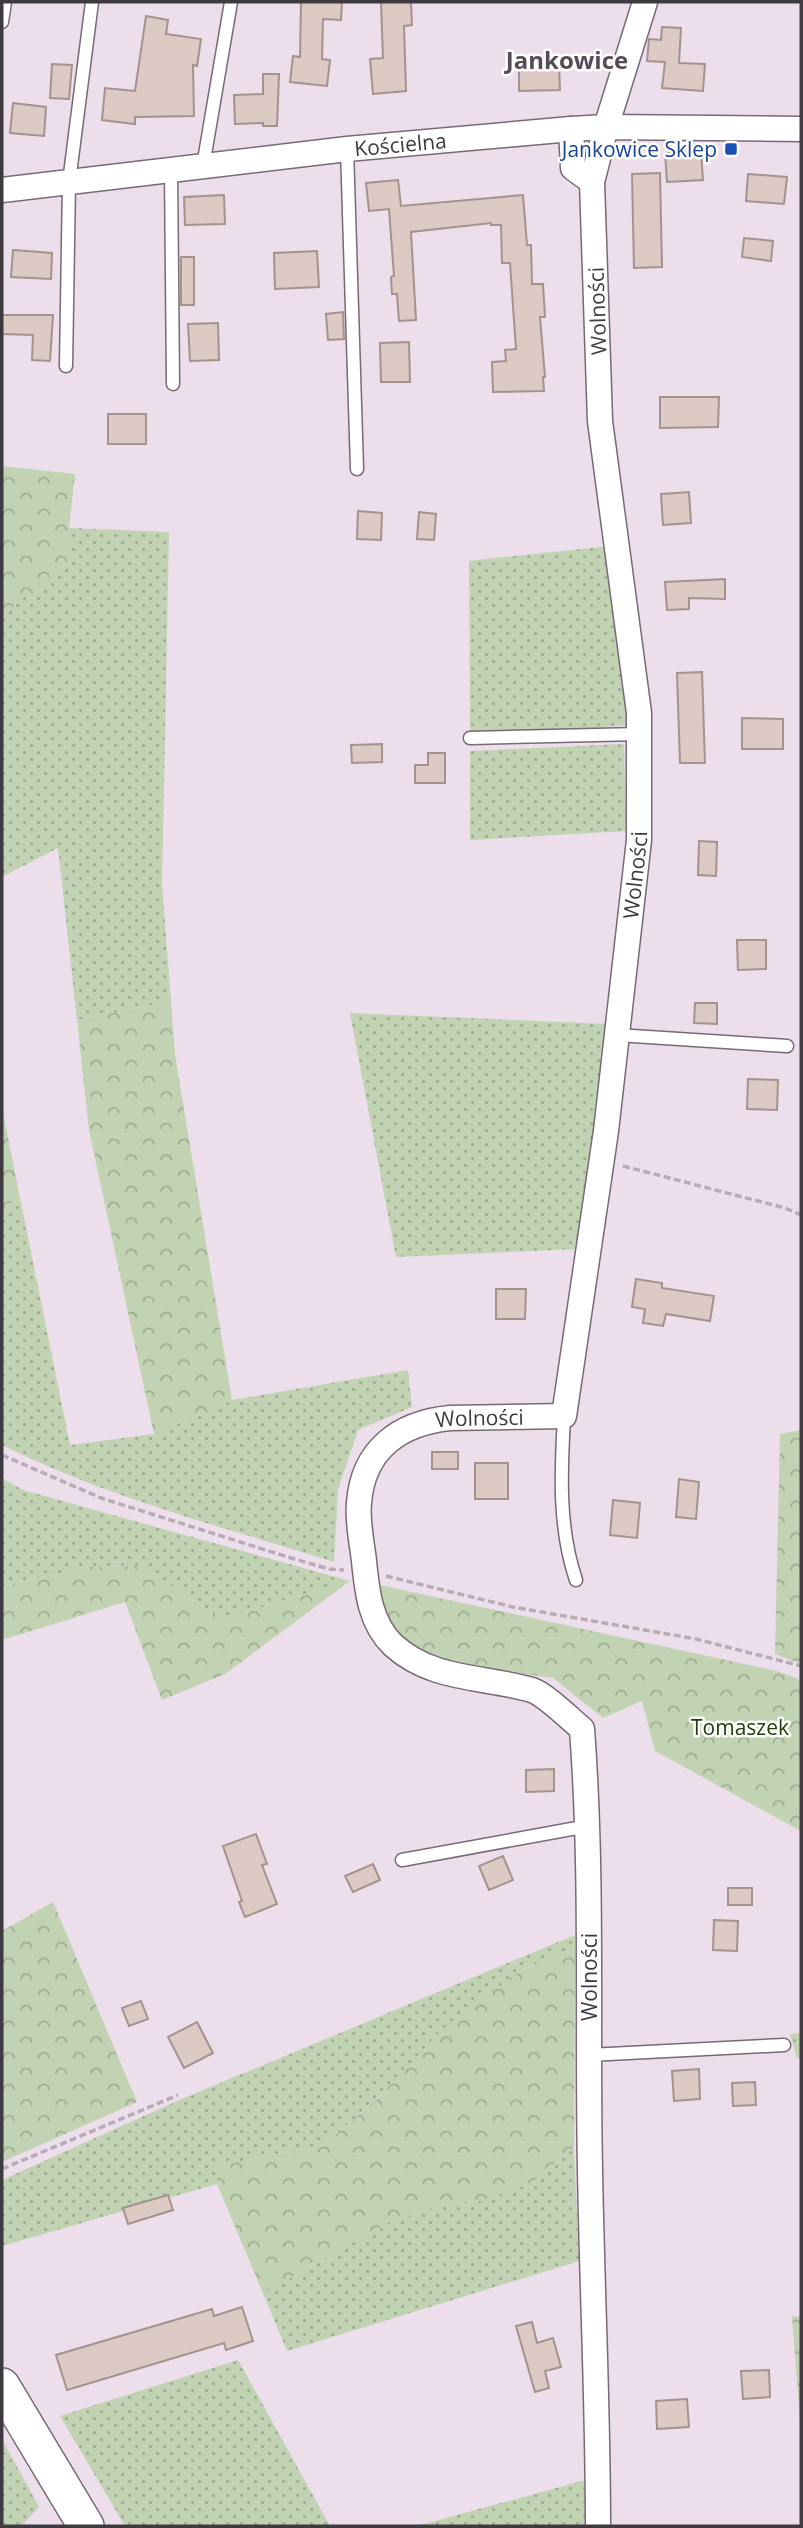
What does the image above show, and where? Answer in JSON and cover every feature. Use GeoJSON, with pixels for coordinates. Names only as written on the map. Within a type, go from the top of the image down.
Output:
{"type":"FeatureCollection","features":[{"type":"Feature","properties":{"kind":"main road"},"geometry":{"type":"LineString","coordinates":[[2,2386],[86,2526]]}},
{"type":"Feature","properties":{"kind":"street","name":"Wolności"},"geometry":{"type":"LineString","coordinates":[[598,2526],[598,2411],[590,2171],[588,1826],[582,1729],[535,1691],[434,1671],[390,1643],[370,1606],[359,1504],[373,1459],[388,1441],[408,1427],[434,1420],[564,1416],[601,1161],[639,840],[639,713],[600,421],[592,182],[606,127],[645,2]]}},
{"type":"Feature","properties":{"kind":"street","name":"Kościelna"},"geometry":{"type":"LineString","coordinates":[[2,190],[347,149],[570,129],[801,129]]}},
{"type":"Feature","properties":{"kind":"street"},"geometry":{"type":"LineString","coordinates":[[570,129],[573,168],[592,182]]}},
{"type":"Feature","properties":{"kind":"lane"},"geometry":{"type":"LineString","coordinates":[[2,22],[5,2]]}},
{"type":"Feature","properties":{"kind":"lane"},"geometry":{"type":"LineString","coordinates":[[66,366],[69,182],[92,2]]}},
{"type":"Feature","properties":{"kind":"lane"},"geometry":{"type":"LineString","coordinates":[[203,166],[230,2]]}},
{"type":"Feature","properties":{"kind":"lane"},"geometry":{"type":"LineString","coordinates":[[347,149],[357,468]]}},
{"type":"Feature","properties":{"kind":"lane"},"geometry":{"type":"LineString","coordinates":[[171,170],[173,384]]}},
{"type":"Feature","properties":{"kind":"lane"},"geometry":{"type":"LineString","coordinates":[[470,738],[639,734]]}},
{"type":"Feature","properties":{"kind":"lane"},"geometry":{"type":"LineString","coordinates":[[617,1035],[787,1046]]}},
{"type":"Feature","properties":{"kind":"lane"},"geometry":{"type":"LineString","coordinates":[[564,1416],[562,1506],[566,1552],[576,1580]]}},
{"type":"Feature","properties":{"kind":"lane"},"geometry":{"type":"LineString","coordinates":[[402,1860],[588,1826]]}},
{"type":"Feature","properties":{"kind":"lane"},"geometry":{"type":"LineString","coordinates":[[589,2055],[784,2045]]}},
{"type":"Feature","properties":{"kind":"path"},"geometry":{"type":"LineString","coordinates":[[601,1161],[785,1208],[801,1215]]}},
{"type":"Feature","properties":{"kind":"path"},"geometry":{"type":"LineString","coordinates":[[2,1455],[102,1498],[329,1569],[403,1579],[513,1607],[696,1639],[801,1666]]}},
{"type":"Feature","properties":{"kind":"path"},"geometry":{"type":"LineString","coordinates":[[2,2169],[178,2095]]}},
{"type":"Feature","properties":{"kind":"green space"},"geometry":{"type":"Polygon","coordinates":[[[2,466],[75,474],[69,528],[69,560],[2,616],[2,466]]]}},
{"type":"Feature","properties":{"kind":"green space"},"geometry":{"type":"Polygon","coordinates":[[[69,528],[169,532],[162,884],[171,1001],[77,1020],[58,848],[2,877],[2,616],[69,560],[69,528]]]}},
{"type":"Feature","properties":{"kind":"green space"},"geometry":{"type":"Polygon","coordinates":[[[609,546],[628,725],[470,738],[469,561],[609,546]]]}},
{"type":"Feature","properties":{"kind":"green space"},"geometry":{"type":"Polygon","coordinates":[[[624,744],[626,831],[470,840],[470,751],[624,744]]]}},
{"type":"Feature","properties":{"kind":"green space"},"geometry":{"type":"Polygon","coordinates":[[[171,1001],[175,1055],[232,1400],[154,1434],[89,1130],[77,1020],[171,1001]]]}},
{"type":"Feature","properties":{"kind":"green space"},"geometry":{"type":"Polygon","coordinates":[[[350,1013],[607,1024],[578,1249],[396,1257],[350,1013]]]}},
{"type":"Feature","properties":{"kind":"green space"},"geometry":{"type":"Polygon","coordinates":[[[2,1107],[20,1198],[2,1208],[2,1107]]]}},
{"type":"Feature","properties":{"kind":"green space"},"geometry":{"type":"Polygon","coordinates":[[[20,1198],[70,1445],[154,1434],[232,1400],[408,1370],[412,1407],[358,1430],[338,1489],[334,1562],[123,1496],[2,1445],[2,1208],[20,1198]]]}},
{"type":"Feature","properties":{"kind":"green space"},"geometry":{"type":"Polygon","coordinates":[[[801,1430],[801,1664],[775,1654],[780,1434],[801,1430]]]}},
{"type":"Feature","properties":{"kind":"green space"},"geometry":{"type":"Polygon","coordinates":[[[2,1478],[23,1490],[350,1581],[222,1619],[142,1566],[89,1567],[2,1586],[2,1478]]]}},
{"type":"Feature","properties":{"kind":"green space"},"geometry":{"type":"Polygon","coordinates":[[[142,1566],[222,1619],[350,1581],[225,1674],[162,1700],[125,1602],[2,1640],[2,1586],[89,1567],[142,1566]]]}},
{"type":"Feature","properties":{"kind":"green space","name":"Tomaszek"},"geometry":{"type":"Polygon","coordinates":[[[380,1585],[777,1671],[801,1680],[801,1831],[655,1751],[642,1701],[603,1718],[553,1678],[417,1654],[384,1613],[380,1585]]]}},
{"type":"Feature","properties":{"kind":"green space"},"geometry":{"type":"Polygon","coordinates":[[[53,1902],[137,2102],[2,2162],[2,1931],[53,1902]]]}},
{"type":"Feature","properties":{"kind":"green space"},"geometry":{"type":"Polygon","coordinates":[[[575,1935],[575,1947],[519,1971],[324,2145],[217,2166],[217,2184],[2,2246],[2,2180],[177,2101],[575,1935]]]}},
{"type":"Feature","properties":{"kind":"green space"},"geometry":{"type":"Polygon","coordinates":[[[575,1947],[574,2147],[533,2182],[484,2200],[445,2204],[389,2222],[263,2293],[217,2184],[217,2166],[324,2145],[380,2096],[439,2032],[520,1971],[575,1947]]]}},
{"type":"Feature","properties":{"kind":"green space"},"geometry":{"type":"Polygon","coordinates":[[[801,2033],[801,2058],[797,2058],[790,2034],[801,2033]]]}},
{"type":"Feature","properties":{"kind":"green space"},"geometry":{"type":"Polygon","coordinates":[[[574,2147],[579,2261],[287,2351],[263,2293],[389,2222],[445,2204],[484,2200],[533,2182],[574,2147]]]}},
{"type":"Feature","properties":{"kind":"green space"},"geometry":{"type":"Polygon","coordinates":[[[792,2316],[801,2317],[801,2434],[792,2316]]]}},
{"type":"Feature","properties":{"kind":"green space"},"geometry":{"type":"Polygon","coordinates":[[[238,2360],[330,2526],[125,2526],[60,2416],[238,2360]]]}},
{"type":"Feature","properties":{"kind":"green space"},"geometry":{"type":"Polygon","coordinates":[[[2,2443],[39,2507],[21,2526],[2,2526],[2,2443]]]}},
{"type":"Feature","properties":{"kind":"green space"},"geometry":{"type":"Polygon","coordinates":[[[589,2479],[585,2526],[417,2526],[589,2479]]]}},
{"type":"Feature","properties":{"kind":"building"},"geometry":{"type":"Polygon","coordinates":[[[301,2],[342,2],[341,20],[323,19],[322,59],[330,60],[327,86],[290,82],[293,56],[300,57],[301,2]]]}},
{"type":"Feature","properties":{"kind":"building"},"geometry":{"type":"Polygon","coordinates":[[[381,2],[411,2],[412,25],[404,26],[406,91],[373,94],[370,59],[383,58],[381,2]]]}},
{"type":"Feature","properties":{"kind":"building"},"geometry":{"type":"Polygon","coordinates":[[[146,16],[168,20],[166,34],[201,39],[197,66],[193,65],[194,116],[135,117],[135,124],[102,120],[105,88],[135,91],[146,16]]]}},
{"type":"Feature","properties":{"kind":"building"},"geometry":{"type":"Polygon","coordinates":[[[662,27],[681,28],[679,63],[705,64],[703,91],[662,88],[665,62],[647,61],[649,39],[661,40],[662,27]]]}},
{"type":"Feature","properties":{"kind":"building"},"geometry":{"type":"Polygon","coordinates":[[[52,64],[72,65],[69,99],[50,98],[52,64]]]}},
{"type":"Feature","properties":{"kind":"building"},"geometry":{"type":"Polygon","coordinates":[[[519,65],[559,65],[560,90],[519,91],[519,65]]]}},
{"type":"Feature","properties":{"kind":"building"},"geometry":{"type":"Polygon","coordinates":[[[263,74],[279,74],[277,126],[263,126],[263,123],[235,124],[234,95],[263,94],[263,74]]]}},
{"type":"Feature","properties":{"kind":"building"},"geometry":{"type":"Polygon","coordinates":[[[13,103],[46,107],[44,136],[10,133],[13,103]]]}},
{"type":"Feature","properties":{"kind":"building"},"geometry":{"type":"Polygon","coordinates":[[[701,151],[703,180],[667,182],[665,153],[701,151]]]}},
{"type":"Feature","properties":{"kind":"building"},"geometry":{"type":"Polygon","coordinates":[[[660,173],[662,267],[634,268],[632,174],[660,173]]]}},
{"type":"Feature","properties":{"kind":"building"},"geometry":{"type":"Polygon","coordinates":[[[748,174],[787,177],[784,204],[746,201],[748,174]]]}},
{"type":"Feature","properties":{"kind":"building"},"geometry":{"type":"Polygon","coordinates":[[[398,180],[401,206],[523,195],[527,245],[531,245],[532,284],[543,284],[545,317],[540,317],[544,391],[493,392],[492,362],[506,361],[505,350],[516,349],[510,263],[502,263],[501,225],[491,223],[411,232],[416,320],[399,321],[397,294],[392,294],[391,277],[394,276],[389,209],[369,211],[366,183],[398,180]]]}},
{"type":"Feature","properties":{"kind":"building"},"geometry":{"type":"Polygon","coordinates":[[[224,195],[225,224],[185,225],[184,197],[224,195]]]}},
{"type":"Feature","properties":{"kind":"building"},"geometry":{"type":"Polygon","coordinates":[[[744,238],[773,241],[771,261],[742,257],[744,238]]]}},
{"type":"Feature","properties":{"kind":"building"},"geometry":{"type":"Polygon","coordinates":[[[13,250],[52,253],[51,279],[11,277],[13,250]]]}},
{"type":"Feature","properties":{"kind":"building"},"geometry":{"type":"Polygon","coordinates":[[[317,251],[319,287],[275,289],[274,253],[317,251]]]}},
{"type":"Feature","properties":{"kind":"building"},"geometry":{"type":"Polygon","coordinates":[[[181,257],[194,257],[194,305],[181,305],[181,257]]]}},
{"type":"Feature","properties":{"kind":"building"},"geometry":{"type":"Polygon","coordinates":[[[343,312],[344,339],[328,340],[326,314],[343,312]]]}},
{"type":"Feature","properties":{"kind":"building"},"geometry":{"type":"Polygon","coordinates":[[[2,315],[53,315],[50,361],[32,360],[33,335],[2,334],[2,315]]]}},
{"type":"Feature","properties":{"kind":"building"},"geometry":{"type":"Polygon","coordinates":[[[218,323],[219,360],[190,361],[188,324],[218,323]]]}},
{"type":"Feature","properties":{"kind":"building"},"geometry":{"type":"Polygon","coordinates":[[[409,342],[410,382],[381,382],[380,343],[409,342]]]}},
{"type":"Feature","properties":{"kind":"building"},"geometry":{"type":"Polygon","coordinates":[[[660,397],[719,397],[718,427],[660,428],[660,397]]]}},
{"type":"Feature","properties":{"kind":"building"},"geometry":{"type":"Polygon","coordinates":[[[108,414],[146,414],[146,444],[108,444],[108,414]]]}},
{"type":"Feature","properties":{"kind":"building"},"geometry":{"type":"Polygon","coordinates":[[[689,492],[691,523],[663,525],[661,494],[689,492]]]}},
{"type":"Feature","properties":{"kind":"building"},"geometry":{"type":"Polygon","coordinates":[[[358,511],[382,513],[381,540],[357,539],[358,511]]]}},
{"type":"Feature","properties":{"kind":"building"},"geometry":{"type":"Polygon","coordinates":[[[419,512],[436,514],[434,540],[417,539],[419,512]]]}},
{"type":"Feature","properties":{"kind":"building"},"geometry":{"type":"Polygon","coordinates":[[[725,579],[725,599],[689,598],[689,609],[667,610],[665,582],[725,579]]]}},
{"type":"Feature","properties":{"kind":"building"},"geometry":{"type":"Polygon","coordinates":[[[702,672],[705,763],[680,763],[677,673],[702,672]]]}},
{"type":"Feature","properties":{"kind":"building"},"geometry":{"type":"Polygon","coordinates":[[[742,718],[783,719],[783,749],[742,749],[742,718]]]}},
{"type":"Feature","properties":{"kind":"building"},"geometry":{"type":"Polygon","coordinates":[[[382,744],[382,762],[352,763],[351,745],[382,744]]]}},
{"type":"Feature","properties":{"kind":"building"},"geometry":{"type":"Polygon","coordinates":[[[428,753],[445,753],[445,783],[415,783],[415,765],[428,765],[428,753]]]}},
{"type":"Feature","properties":{"kind":"building"},"geometry":{"type":"Polygon","coordinates":[[[699,841],[717,842],[716,876],[698,875],[699,841]]]}},
{"type":"Feature","properties":{"kind":"building"},"geometry":{"type":"Polygon","coordinates":[[[737,940],[766,940],[766,969],[738,970],[737,940]]]}},
{"type":"Feature","properties":{"kind":"building"},"geometry":{"type":"Polygon","coordinates":[[[695,1003],[717,1003],[717,1024],[694,1023],[695,1003]]]}},
{"type":"Feature","properties":{"kind":"building"},"geometry":{"type":"Polygon","coordinates":[[[748,1079],[778,1080],[777,1110],[747,1109],[748,1079]]]}},
{"type":"Feature","properties":{"kind":"building"},"geometry":{"type":"Polygon","coordinates":[[[636,1279],[662,1283],[662,1288],[714,1296],[710,1321],[666,1314],[663,1326],[643,1323],[645,1309],[632,1307],[636,1279]]]}},
{"type":"Feature","properties":{"kind":"building"},"geometry":{"type":"Polygon","coordinates":[[[496,1289],[526,1289],[525,1319],[496,1319],[496,1289]]]}},
{"type":"Feature","properties":{"kind":"building"},"geometry":{"type":"Polygon","coordinates":[[[432,1452],[458,1452],[458,1469],[432,1469],[432,1452]]]}},
{"type":"Feature","properties":{"kind":"building"},"geometry":{"type":"Polygon","coordinates":[[[475,1463],[508,1463],[508,1499],[475,1499],[475,1463]]]}},
{"type":"Feature","properties":{"kind":"building"},"geometry":{"type":"Polygon","coordinates":[[[679,1479],[699,1482],[696,1519],[676,1517],[679,1479]]]}},
{"type":"Feature","properties":{"kind":"building"},"geometry":{"type":"Polygon","coordinates":[[[613,1500],[640,1503],[637,1538],[610,1535],[613,1500]]]}},
{"type":"Feature","properties":{"kind":"building"},"geometry":{"type":"Polygon","coordinates":[[[554,1769],[554,1791],[526,1792],[526,1770],[554,1769]]]}},
{"type":"Feature","properties":{"kind":"building"},"geometry":{"type":"Polygon","coordinates":[[[256,1834],[267,1864],[262,1865],[277,1904],[245,1917],[223,1846],[256,1834]]]}},
{"type":"Feature","properties":{"kind":"building"},"geometry":{"type":"Polygon","coordinates":[[[503,1856],[513,1880],[489,1890],[479,1866],[503,1856]]]}},
{"type":"Feature","properties":{"kind":"building"},"geometry":{"type":"Polygon","coordinates":[[[373,1864],[380,1880],[353,1892],[345,1876],[373,1864]]]}},
{"type":"Feature","properties":{"kind":"building"},"geometry":{"type":"Polygon","coordinates":[[[728,1888],[752,1888],[752,1905],[728,1905],[728,1888]]]}},
{"type":"Feature","properties":{"kind":"building"},"geometry":{"type":"Polygon","coordinates":[[[714,1920],[738,1921],[737,1951],[713,1950],[714,1920]]]}},
{"type":"Feature","properties":{"kind":"building"},"geometry":{"type":"Polygon","coordinates":[[[141,2001],[148,2019],[129,2026],[122,2008],[141,2001]]]}},
{"type":"Feature","properties":{"kind":"building"},"geometry":{"type":"Polygon","coordinates":[[[197,2022],[213,2053],[184,2068],[168,2037],[197,2022]]]}},
{"type":"Feature","properties":{"kind":"building"},"geometry":{"type":"Polygon","coordinates":[[[699,2069],[700,2099],[674,2101],[672,2071],[699,2069]]]}},
{"type":"Feature","properties":{"kind":"building"},"geometry":{"type":"Polygon","coordinates":[[[755,2082],[756,2105],[733,2106],[732,2083],[755,2082]]]}},
{"type":"Feature","properties":{"kind":"building"},"geometry":{"type":"Polygon","coordinates":[[[168,2195],[173,2210],[128,2224],[123,2208],[168,2195]]]}},
{"type":"Feature","properties":{"kind":"building"},"geometry":{"type":"Polygon","coordinates":[[[242,2307],[253,2341],[226,2350],[224,2343],[67,2390],[56,2355],[212,2309],[214,2316],[242,2307]]]}},
{"type":"Feature","properties":{"kind":"building"},"geometry":{"type":"Polygon","coordinates":[[[532,2322],[537,2343],[553,2338],[561,2367],[545,2371],[549,2388],[535,2392],[516,2326],[532,2322]]]}},
{"type":"Feature","properties":{"kind":"building"},"geometry":{"type":"Polygon","coordinates":[[[769,2370],[770,2397],[743,2399],[741,2371],[769,2370]]]}},
{"type":"Feature","properties":{"kind":"building"},"geometry":{"type":"Polygon","coordinates":[[[687,2399],[689,2427],[657,2429],[656,2401],[687,2399]]]}},
{"type":"Feature","properties":{"kind":"place","name":"Jankowice Sklep"},"geometry":{"type":"Point","coordinates":[731,149]}},
{"type":"Feature","properties":{"kind":"district","name":"Jankowice"},"geometry":{"type":"Point","coordinates":[567,59]}}]}
